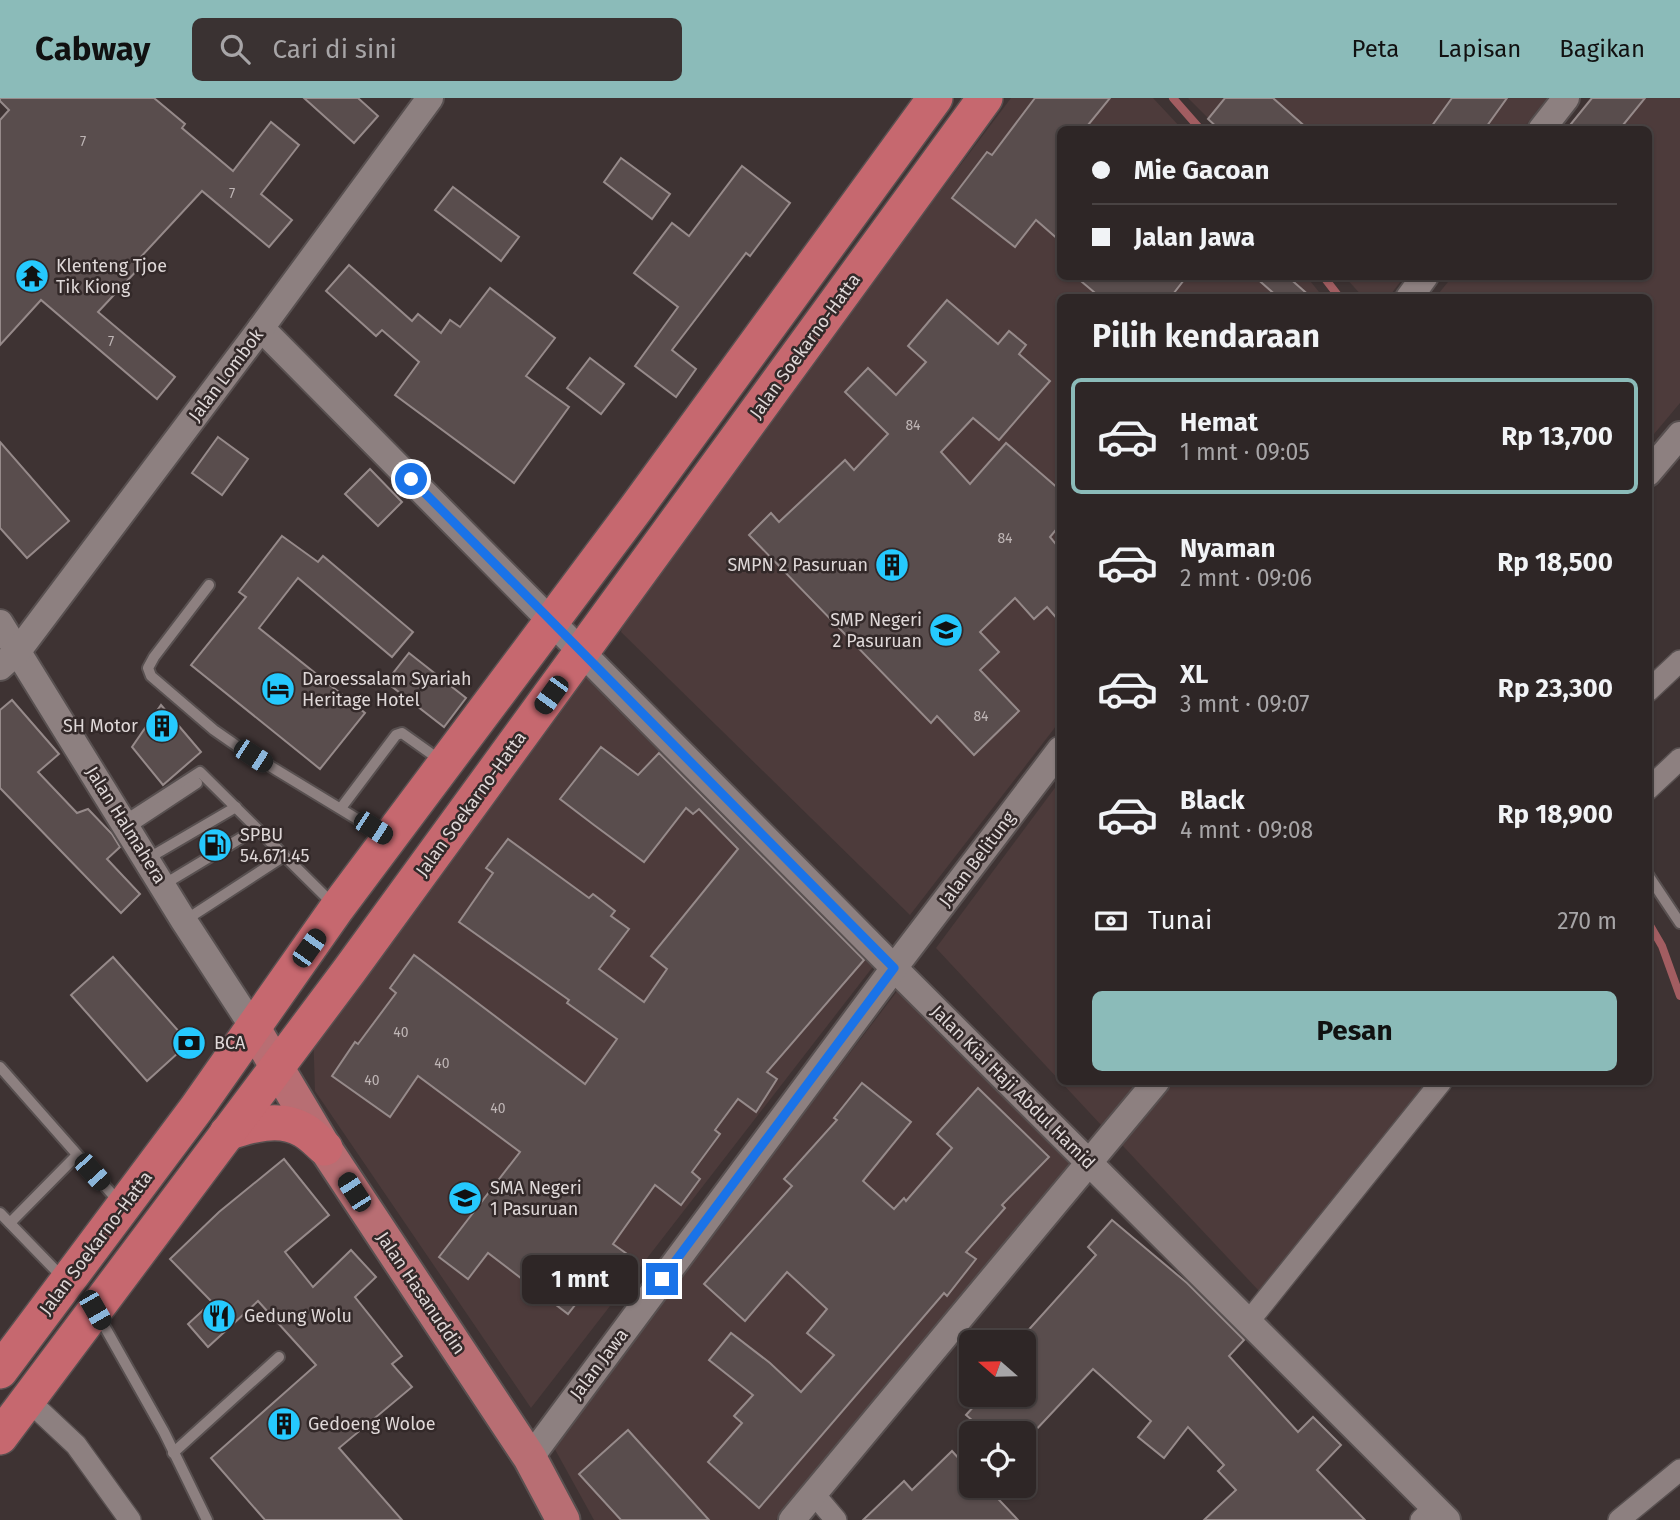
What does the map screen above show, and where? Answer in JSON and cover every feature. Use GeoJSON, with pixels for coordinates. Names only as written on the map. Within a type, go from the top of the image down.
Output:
{"type":"FeatureCollection","features":[{"type":"Feature","properties":{"kind":"highway","name":"Jalan Soekarno-Hatta"},"geometry":{"type":"LineString","coordinates":[[0,1371],[196,1109],[337,908],[551,622],[935,98]]}},
{"type":"Feature","properties":{"kind":"highway","name":"Jalan Soekarno-Hatta"},"geometry":{"type":"LineString","coordinates":[[0,1437],[277,1067],[985,98]]}},
{"type":"Feature","properties":{"kind":"highway"},"geometry":{"type":"LineString","coordinates":[[227,1133],[254,1124],[281,1124],[302,1129],[325,1148]]}},
{"type":"Feature","properties":{"kind":"main road","name":"Jalan Hasanuddin"},"geometry":{"type":"LineString","coordinates":[[253,1027],[325,1148],[530,1458],[563,1520]]}},
{"type":"Feature","properties":{"kind":"street","name":"Jalan Lombok"},"geometry":{"type":"LineString","coordinates":[[9,659],[261,328],[430,98]]}},
{"type":"Feature","properties":{"kind":"street"},"geometry":{"type":"LineString","coordinates":[[1544,126],[1566,98]]}},
{"type":"Feature","properties":{"kind":"street","name":"Jalan Kiai Haji Abdul Hamid"},"geometry":{"type":"LineString","coordinates":[[261,328],[894,968],[1249,1321],[1434,1516]]}},
{"type":"Feature","properties":{"kind":"street"},"geometry":{"type":"LineString","coordinates":[[1652,468],[1680,435]]}},
{"type":"Feature","properties":{"kind":"street","name":"Jalan Halmahera"},"geometry":{"type":"LineString","coordinates":[[0,623],[9,659],[125,825],[253,1027]]}},
{"type":"Feature","properties":{"kind":"street"},"geometry":{"type":"LineString","coordinates":[[1652,687],[1680,661]]}},
{"type":"Feature","properties":{"kind":"street","name":"Jalan Belitung"},"geometry":{"type":"LineString","coordinates":[[894,968],[1057,754]]}},
{"type":"Feature","properties":{"kind":"street"},"geometry":{"type":"LineString","coordinates":[[1652,785],[1680,759]]}},
{"type":"Feature","properties":{"kind":"street","name":"Jalan Jawa"},"geometry":{"type":"LineString","coordinates":[[530,1458],[894,968]]}},
{"type":"Feature","properties":{"kind":"street"},"geometry":{"type":"LineString","coordinates":[[792,1520],[1154,1085]]}},
{"type":"Feature","properties":{"kind":"street"},"geometry":{"type":"LineString","coordinates":[[1249,1321],[1439,1085]]}},
{"type":"Feature","properties":{"kind":"street"},"geometry":{"type":"LineString","coordinates":[[27,1400],[76,1445],[130,1520]]}},
{"type":"Feature","properties":{"kind":"street"},"geometry":{"type":"LineString","coordinates":[[1619,1520],[1680,1470]]}},
{"type":"Feature","properties":{"kind":"street"},"geometry":{"type":"LineString","coordinates":[[814,1494],[836,1520]]}},
{"type":"Feature","properties":{"kind":"lane"},"geometry":{"type":"LineString","coordinates":[[209,585],[154,657],[148,668],[151,676],[226,738],[290,780],[341,807],[390,839]]}},
{"type":"Feature","properties":{"kind":"lane"},"geometry":{"type":"LineString","coordinates":[[341,807],[396,735],[402,733],[445,764]]}},
{"type":"Feature","properties":{"kind":"lane"},"geometry":{"type":"LineString","coordinates":[[125,825],[203,775],[337,908]]}},
{"type":"Feature","properties":{"kind":"lane"},"geometry":{"type":"LineString","coordinates":[[147,859],[236,807]]}},
{"type":"Feature","properties":{"kind":"lane"},"geometry":{"type":"LineString","coordinates":[[163,885],[256,828]]}},
{"type":"Feature","properties":{"kind":"lane"},"geometry":{"type":"LineString","coordinates":[[184,921],[284,856]]}},
{"type":"Feature","properties":{"kind":"lane"},"geometry":{"type":"LineString","coordinates":[[1652,881],[1680,923]]}},
{"type":"Feature","properties":{"kind":"lane"},"geometry":{"type":"LineString","coordinates":[[0,1067],[123,1207]]}},
{"type":"Feature","properties":{"kind":"lane"},"geometry":{"type":"LineString","coordinates":[[10,1223],[77,1155]]}},
{"type":"Feature","properties":{"kind":"lane"},"geometry":{"type":"LineString","coordinates":[[0,1213],[66,1282]]}},
{"type":"Feature","properties":{"kind":"lane"},"geometry":{"type":"LineString","coordinates":[[95,1310],[164,1432],[207,1520]]}},
{"type":"Feature","properties":{"kind":"lane"},"geometry":{"type":"LineString","coordinates":[[173,1453],[279,1357]]}},
{"type":"Feature","properties":{"kind":"shaded area"},"geometry":{"type":"Polygon","coordinates":[[[1011,98],[1153,98],[1179,126],[1057,126],[1057,280],[1309,280],[1321,294],[1057,294],[1057,725],[910,915],[621,632],[627,607],[1011,98]]]}},
{"type":"Feature","properties":{"kind":"shaded area"},"geometry":{"type":"Polygon","coordinates":[[[1188,98],[1547,98],[1525,126],[1216,126],[1188,98]]]}},
{"type":"Feature","properties":{"kind":"shaded area"},"geometry":{"type":"Polygon","coordinates":[[[1590,98],[1680,98],[1680,403],[1652,436],[1652,294],[1438,294],[1450,280],[1652,280],[1652,126],[1568,126],[1590,98]]]}},
{"type":"Feature","properties":{"kind":"shaded area"},"geometry":{"type":"Polygon","coordinates":[[[1348,280],[1402,280],[1391,294],[1360,294],[1348,280]]]}},
{"type":"Feature","properties":{"kind":"shaded area"},"geometry":{"type":"Polygon","coordinates":[[[593,656],[889,946],[531,1408],[315,1091],[313,1028],[593,656]]]}},
{"type":"Feature","properties":{"kind":"shaded area"},"geometry":{"type":"Polygon","coordinates":[[[1057,785],[1057,1078],[936,948],[1057,785]]]}},
{"type":"Feature","properties":{"kind":"shaded area"},"geometry":{"type":"Polygon","coordinates":[[[914,969],[1087,1148],[776,1520],[594,1520],[552,1444],[914,969]]]}},
{"type":"Feature","properties":{"kind":"shaded area"},"geometry":{"type":"Polygon","coordinates":[[[1064,1085],[1136,1085],[1102,1126],[1064,1085]]]}},
{"type":"Feature","properties":{"kind":"shaded area"},"geometry":{"type":"Polygon","coordinates":[[[1170,1085],[1429,1085],[1259,1291],[1122,1145],[1170,1085]]]}},
{"type":"Feature","properties":{"kind":"building"},"geometry":{"type":"Polygon","coordinates":[[[0,98],[154,98],[185,124],[182,128],[233,171],[271,122],[299,145],[261,194],[292,220],[269,247],[202,191],[138,260],[142,265],[98,312],[175,377],[157,399],[41,300],[0,345],[0,120],[9,110],[0,98]]]}},
{"type":"Feature","properties":{"kind":"building"},"geometry":{"type":"Polygon","coordinates":[[[304,98],[358,98],[378,116],[354,143],[304,98]]]}},
{"type":"Feature","properties":{"kind":"building"},"geometry":{"type":"Polygon","coordinates":[[[1035,98],[1110,98],[1087,126],[1057,126],[1057,238],[1036,220],[1015,247],[952,198],[987,152],[992,155],[1035,98]]]}},
{"type":"Feature","properties":{"kind":"building"},"geometry":{"type":"Polygon","coordinates":[[[1225,98],[1273,98],[1304,126],[1216,126],[1208,119],[1225,98]]]}},
{"type":"Feature","properties":{"kind":"building"},"geometry":{"type":"Polygon","coordinates":[[[1452,98],[1507,98],[1487,126],[1432,126],[1452,98]]]}},
{"type":"Feature","properties":{"kind":"building"},"geometry":{"type":"Polygon","coordinates":[[[1592,98],[1645,98],[1622,126],[1569,126],[1592,98]]]}},
{"type":"Feature","properties":{"kind":"building"},"geometry":{"type":"Polygon","coordinates":[[[621,158],[670,194],[652,219],[604,182],[621,158]]]}},
{"type":"Feature","properties":{"kind":"building"},"geometry":{"type":"Polygon","coordinates":[[[742,166],[790,203],[750,256],[746,253],[672,350],[696,369],[676,397],[635,366],[678,307],[634,273],[672,223],[689,236],[742,166]]]}},
{"type":"Feature","properties":{"kind":"building"},"geometry":{"type":"Polygon","coordinates":[[[453,187],[519,237],[501,261],[435,210],[453,187]]]}},
{"type":"Feature","properties":{"kind":"building"},"geometry":{"type":"Polygon","coordinates":[[[349,265],[412,321],[418,314],[441,333],[450,320],[460,327],[490,288],[555,338],[526,376],[569,407],[514,483],[395,395],[419,362],[382,330],[376,336],[326,291],[349,265]]]}},
{"type":"Feature","properties":{"kind":"building"},"geometry":{"type":"Polygon","coordinates":[[[1080,280],[1184,280],[1173,294],[1096,294],[1080,280]]]}},
{"type":"Feature","properties":{"kind":"building"},"geometry":{"type":"Polygon","coordinates":[[[1259,280],[1292,280],[1307,294],[1274,294],[1259,280]]]}},
{"type":"Feature","properties":{"kind":"building","name":"SMP Negeri 2 Pasuruan"},"geometry":{"type":"Polygon","coordinates":[[[947,300],[998,344],[1009,331],[1026,345],[1019,354],[1050,381],[999,440],[973,418],[941,452],[970,484],[1006,443],[1057,487],[1057,529],[1050,537],[1057,545],[1057,619],[1047,607],[1034,619],[1015,598],[980,632],[999,652],[980,670],[1019,711],[974,755],[937,716],[931,723],[749,535],[771,513],[779,522],[845,460],[854,470],[888,434],[845,392],[868,368],[896,395],[926,362],[908,346],[947,300]]]}},
{"type":"Feature","properties":{"kind":"building"},"geometry":{"type":"Polygon","coordinates":[[[590,358],[624,384],[601,414],[567,388],[590,358]]]}},
{"type":"Feature","properties":{"kind":"building"},"geometry":{"type":"Polygon","coordinates":[[[218,437],[248,459],[222,495],[192,473],[218,437]]]}},
{"type":"Feature","properties":{"kind":"building"},"geometry":{"type":"Polygon","coordinates":[[[0,442],[69,521],[27,558],[0,528],[0,442]]]}},
{"type":"Feature","properties":{"kind":"building"},"geometry":{"type":"Polygon","coordinates":[[[370,469],[402,502],[378,526],[345,494],[370,469]]]}},
{"type":"Feature","properties":{"kind":"building","name":"Daroessalam Syariah Heritage Hotel"},"geometry":{"type":"Polygon","coordinates":[[[282,536],[318,562],[323,556],[413,632],[392,657],[298,578],[259,628],[365,713],[320,769],[191,665],[246,597],[239,592],[282,536]]]}},
{"type":"Feature","properties":{"kind":"building"},"geometry":{"type":"Polygon","coordinates":[[[409,653],[466,698],[444,727],[386,682],[409,653]]]}},
{"type":"Feature","properties":{"kind":"building"},"geometry":{"type":"Polygon","coordinates":[[[12,700],[59,754],[38,772],[77,813],[88,809],[112,834],[120,847],[107,859],[140,894],[121,913],[0,788],[0,710],[12,700]]]}},
{"type":"Feature","properties":{"kind":"building","name":"SH Motor"},"geometry":{"type":"Polygon","coordinates":[[[161,705],[201,752],[163,785],[132,747],[161,705]]]}},
{"type":"Feature","properties":{"kind":"building"},"geometry":{"type":"Polygon","coordinates":[[[601,747],[638,775],[659,753],[864,960],[767,1072],[777,1079],[756,1112],[738,1099],[715,1130],[720,1134],[692,1172],[700,1179],[681,1205],[655,1185],[613,1244],[637,1261],[618,1287],[599,1274],[568,1314],[488,1253],[468,1279],[439,1257],[520,1152],[418,1076],[390,1117],[332,1076],[355,1042],[358,1044],[396,993],[390,988],[414,955],[585,1084],[617,1039],[567,1003],[569,1000],[459,922],[493,873],[486,868],[508,839],[589,898],[593,894],[615,911],[611,916],[629,929],[599,969],[644,1002],[667,969],[651,956],[738,849],[699,809],[693,814],[686,808],[644,862],[594,825],[560,799],[601,747]]]}},
{"type":"Feature","properties":{"kind":"building"},"geometry":{"type":"Polygon","coordinates":[[[113,957],[189,1043],[147,1081],[71,995],[113,957]]]}},
{"type":"Feature","properties":{"kind":"building"},"geometry":{"type":"Polygon","coordinates":[[[862,1083],[911,1122],[863,1181],[894,1209],[904,1198],[906,1201],[952,1148],[937,1134],[978,1088],[1049,1157],[1002,1205],[1005,1208],[966,1252],[976,1259],[947,1296],[944,1293],[759,1508],[708,1462],[742,1423],[734,1416],[753,1395],[709,1360],[731,1333],[770,1363],[801,1392],[834,1355],[807,1333],[827,1309],[787,1272],[745,1321],[704,1284],[792,1186],[784,1179],[837,1120],[834,1118],[862,1083]]]}},
{"type":"Feature","properties":{"kind":"building"},"geometry":{"type":"Polygon","coordinates":[[[284,1159],[329,1215],[285,1252],[313,1287],[351,1250],[376,1277],[355,1297],[402,1356],[392,1364],[412,1387],[339,1448],[402,1520],[265,1520],[211,1458],[316,1365],[258,1301],[208,1347],[188,1324],[212,1302],[170,1259],[219,1212],[284,1159]]]}},
{"type":"Feature","properties":{"kind":"building"},"geometry":{"type":"Polygon","coordinates":[[[1112,1220],[1187,1283],[1244,1340],[1229,1356],[1298,1432],[1313,1417],[1341,1445],[1317,1470],[1365,1520],[1204,1520],[1236,1490],[1218,1471],[1224,1465],[1188,1427],[1164,1458],[1138,1437],[1151,1421],[1093,1369],[1036,1430],[1036,1421],[973,1421],[966,1415],[973,1407],[1036,1407],[1036,1330],[1028,1330],[1096,1255],[1088,1247],[1112,1220]]]}},
{"type":"Feature","properties":{"kind":"building"},"geometry":{"type":"Polygon","coordinates":[[[628,1430],[709,1520],[621,1520],[579,1474],[628,1430]]]}},
{"type":"Feature","properties":{"kind":"building"},"geometry":{"type":"Polygon","coordinates":[[[952,1451],[959,1459],[959,1498],[997,1498],[1018,1520],[863,1520],[904,1481],[912,1490],[952,1451]]]}},
{"type":"Feature","properties":{"kind":"waterway"},"geometry":{"type":"LineString","coordinates":[[1173,98],[1198,126]]}},
{"type":"Feature","properties":{"kind":"waterway"},"geometry":{"type":"LineString","coordinates":[[1326,280],[1337,294]]}},
{"type":"Feature","properties":{"kind":"waterway"},"geometry":{"type":"LineString","coordinates":[[1652,929],[1662,946],[1680,996]]}},
{"type":"Feature","properties":{"kind":"place","name":"Klenteng Tjoe Tik Kiong"},"geometry":{"type":"Point","coordinates":[32,276]}},
{"type":"Feature","properties":{"kind":"place","name":"SMPN 2 Pasuruan"},"geometry":{"type":"Point","coordinates":[892,565]}},
{"type":"Feature","properties":{"kind":"place","name":"SMP Negeri 2 Pasuruan"},"geometry":{"type":"Point","coordinates":[946,630]}},
{"type":"Feature","properties":{"kind":"place","name":"Daroessalam Syariah Heritage Hotel"},"geometry":{"type":"Point","coordinates":[278,689]}},
{"type":"Feature","properties":{"kind":"place","name":"SH Motor"},"geometry":{"type":"Point","coordinates":[162,726]}},
{"type":"Feature","properties":{"kind":"place","name":"SPBU 54.671.45"},"geometry":{"type":"Point","coordinates":[215,845]}},
{"type":"Feature","properties":{"kind":"place","name":"BCA"},"geometry":{"type":"Point","coordinates":[189,1043]}},
{"type":"Feature","properties":{"kind":"place","name":"SMA Negeri 1 Pasuruan"},"geometry":{"type":"Point","coordinates":[465,1198]}},
{"type":"Feature","properties":{"kind":"place","name":"Gedung Wolu"},"geometry":{"type":"Point","coordinates":[219,1316]}},
{"type":"Feature","properties":{"kind":"place","name":"Gedoeng Woloe"},"geometry":{"type":"Point","coordinates":[284,1424]}},
{"type":"Feature","properties":{"kind":"route"},"geometry":{"type":"LineString","coordinates":[[411,479],[894,968],[662,1279]]}}]}
